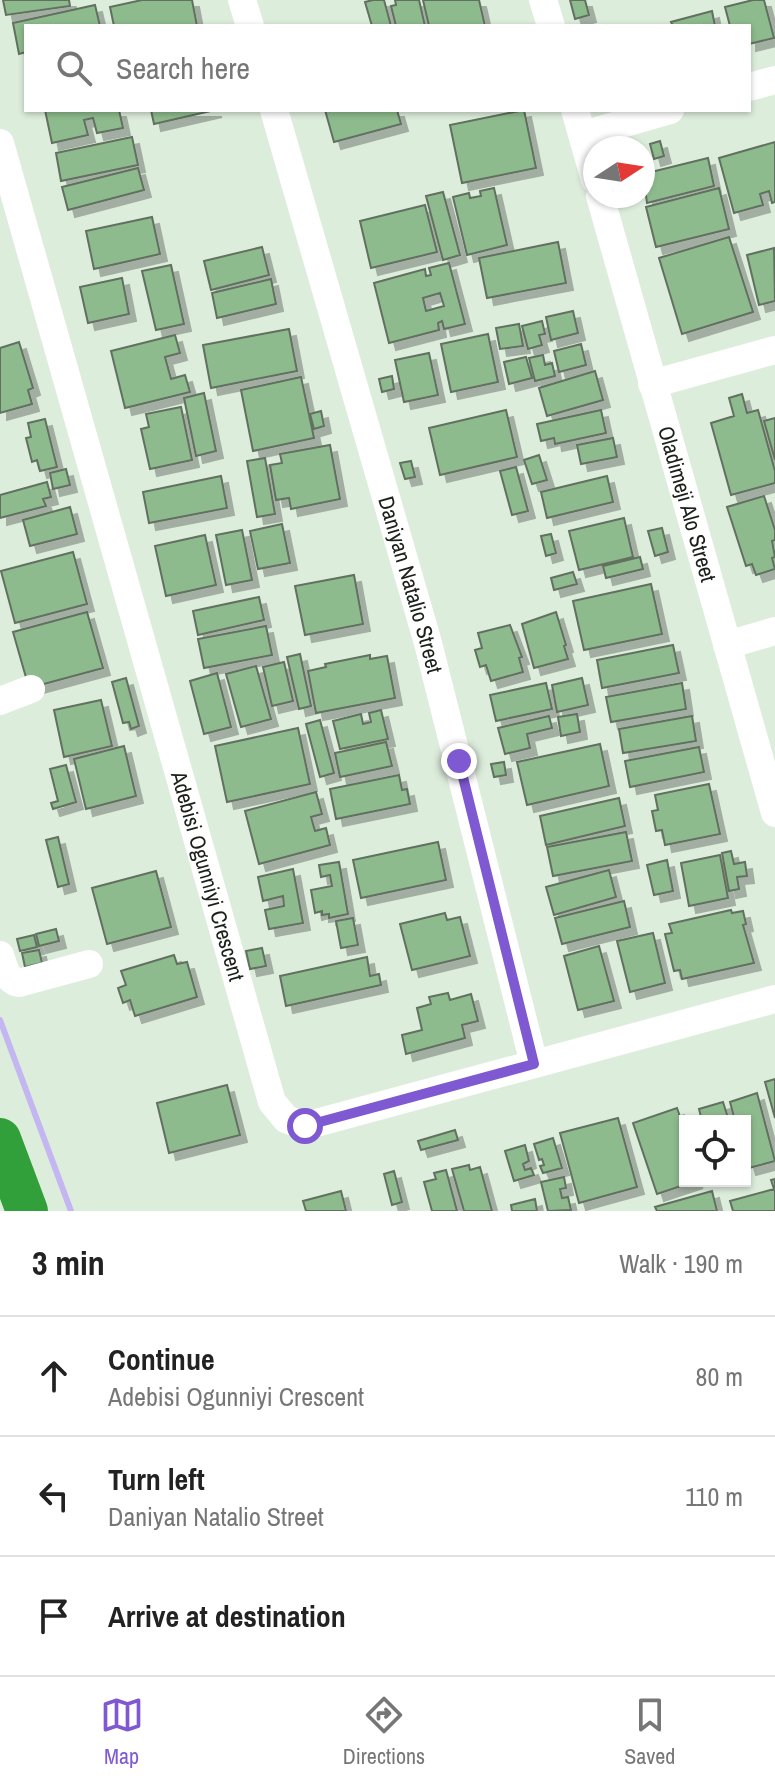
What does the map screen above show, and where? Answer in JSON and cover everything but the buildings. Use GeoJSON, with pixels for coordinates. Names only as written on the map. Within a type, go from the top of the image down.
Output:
{"type":"FeatureCollection","features":[{"type":"Feature","properties":{"kind":"highway"},"geometry":{"type":"LineString","coordinates":[[0,1139],[27,1211]]}},
{"type":"Feature","properties":{"kind":"street"},"geometry":{"type":"LineString","coordinates":[[242,0],[249,24]]}},
{"type":"Feature","properties":{"kind":"street"},"geometry":{"type":"LineString","coordinates":[[543,0],[550,24]]}},
{"type":"Feature","properties":{"kind":"street"},"geometry":{"type":"LineString","coordinates":[[751,86],[775,80]]}},
{"type":"Feature","properties":{"kind":"street","name":"Daniyan Natalio Street"},"geometry":{"type":"LineString","coordinates":[[275,112],[428,643],[534,1064]]}},
{"type":"Feature","properties":{"kind":"street"},"geometry":{"type":"LineString","coordinates":[[579,123],[656,112]]}},
{"type":"Feature","properties":{"kind":"street","name":"Adebisi Ogunniyi Crescent"},"geometry":{"type":"LineString","coordinates":[[0,143],[272,1102],[286,1119],[305,1126],[775,999]]}},
{"type":"Feature","properties":{"kind":"street","name":"Oladimeji Alo Street"},"geometry":{"type":"LineString","coordinates":[[603,208],[774,803]]}},
{"type":"Feature","properties":{"kind":"street"},"geometry":{"type":"LineString","coordinates":[[652,384],[775,350]]}},
{"type":"Feature","properties":{"kind":"street"},"geometry":{"type":"LineString","coordinates":[[727,645],[775,631]]}},
{"type":"Feature","properties":{"kind":"street"},"geometry":{"type":"LineString","coordinates":[[0,701],[31,689]]}},
{"type":"Feature","properties":{"kind":"street"},"geometry":{"type":"LineString","coordinates":[[0,955],[8,977],[19,983],[89,964]]}},
{"type":"Feature","properties":{"kind":"waterway"},"geometry":{"type":"LineString","coordinates":[[0,1020],[71,1211]]}},
{"type":"Feature","properties":{"kind":"route"},"geometry":{"type":"LineString","coordinates":[[305,1126],[534,1064],[459,761]]}}]}
